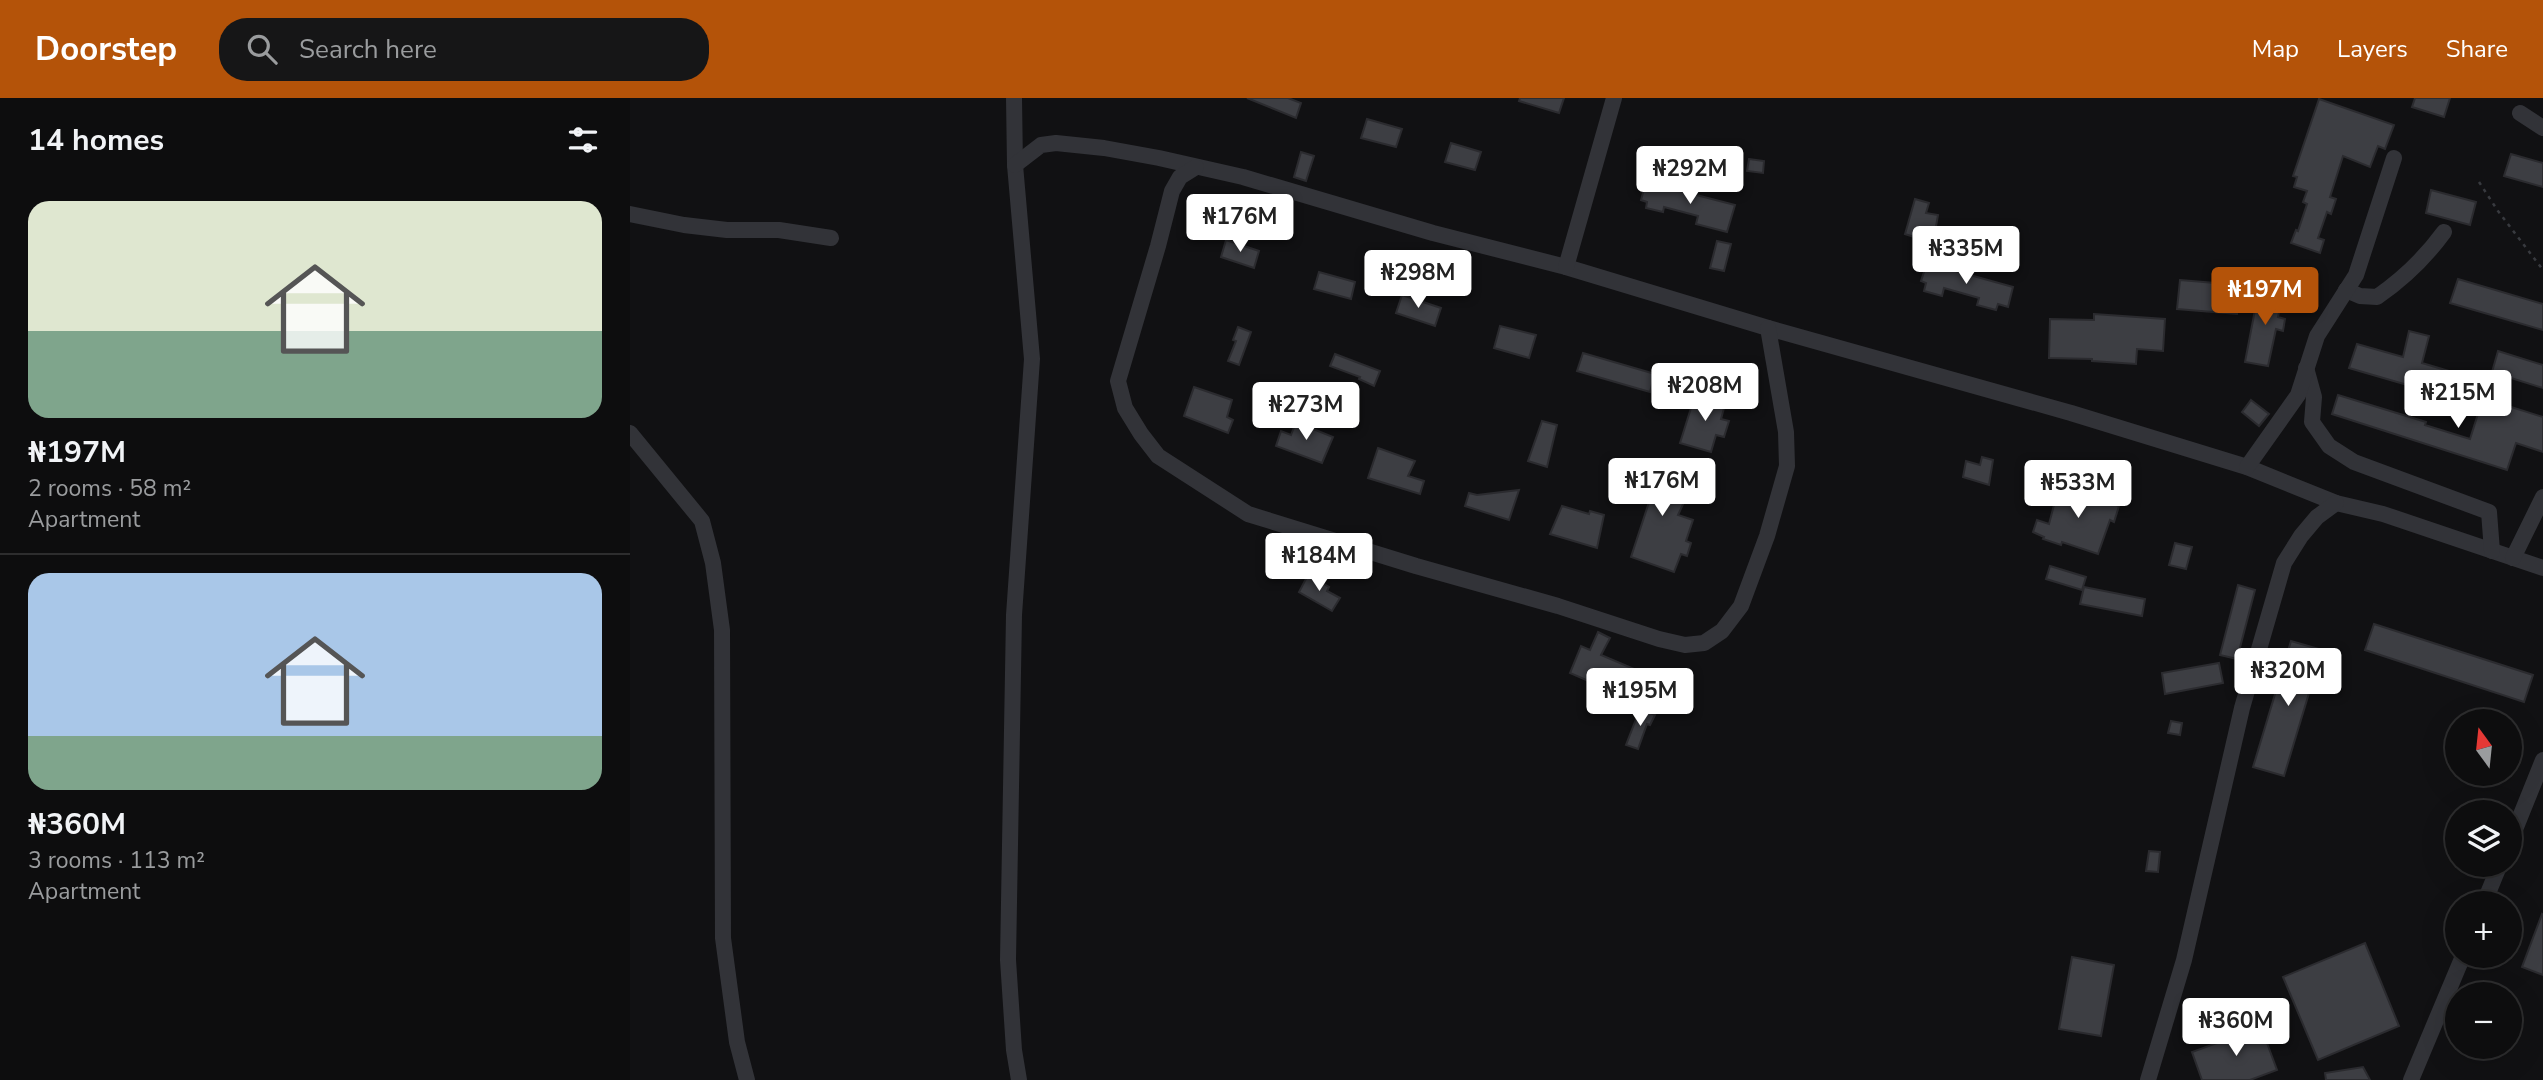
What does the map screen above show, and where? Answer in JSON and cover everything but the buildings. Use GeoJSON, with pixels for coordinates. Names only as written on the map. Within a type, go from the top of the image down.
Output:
{"type":"FeatureCollection","features":[{"type":"Feature","properties":{"kind":"street"},"geometry":{"type":"LineString","coordinates":[[1014,98],[1015,165],[1032,359],[1014,615],[1008,960],[1014,1050],[1019,1080]]}},
{"type":"Feature","properties":{"kind":"street"},"geometry":{"type":"LineString","coordinates":[[1566,267],[1614,98]]}},
{"type":"Feature","properties":{"kind":"street"},"geometry":{"type":"LineString","coordinates":[[2520,113],[2543,128]]}},
{"type":"Feature","properties":{"kind":"street"},"geometry":{"type":"LineString","coordinates":[[1015,165],[1041,145],[1056,143],[1104,148],[1243,177],[1433,233],[1566,267],[1768,328],[2071,414],[2247,467],[2336,503],[2383,514],[2543,568]]}},
{"type":"Feature","properties":{"kind":"street"},"geometry":{"type":"LineString","coordinates":[[2247,467],[2298,395],[2318,337],[2356,275],[2394,159]]}},
{"type":"Feature","properties":{"kind":"street"},"geometry":{"type":"LineString","coordinates":[[1196,167],[1180,177],[1172,191],[1118,381],[1125,408],[1141,435],[1158,456],[1248,514],[1558,606],[1659,639],[1685,645],[1704,643],[1722,631],[1741,606],[1767,536],[1787,466],[1786,432],[1768,328]]}},
{"type":"Feature","properties":{"kind":"street"},"geometry":{"type":"LineString","coordinates":[[630,214],[684,225],[727,230],[779,230],[831,238]]}},
{"type":"Feature","properties":{"kind":"street"},"geometry":{"type":"LineString","coordinates":[[2346,290],[2360,296],[2377,297],[2408,273],[2444,232]]}},
{"type":"Feature","properties":{"kind":"street"},"geometry":{"type":"LineString","coordinates":[[2306,368],[2314,397],[2312,422],[2329,446],[2354,462],[2489,512],[2491,551]]}},
{"type":"Feature","properties":{"kind":"street"},"geometry":{"type":"LineString","coordinates":[[630,433],[702,521],[713,564],[722,630],[725,884],[723,938],[737,1042],[747,1080]]}},
{"type":"Feature","properties":{"kind":"street"},"geometry":{"type":"LineString","coordinates":[[2513,558],[2543,496]]}},
{"type":"Feature","properties":{"kind":"street"},"geometry":{"type":"LineString","coordinates":[[2148,1080],[2184,960],[2242,708],[2284,563],[2316,517],[2336,503]]}},
{"type":"Feature","properties":{"kind":"street"},"geometry":{"type":"LineString","coordinates":[[2522,812],[2543,760]]}},
{"type":"Feature","properties":{"kind":"street"},"geometry":{"type":"LineString","coordinates":[[2411,1080],[2458,968]]}},
{"type":"Feature","properties":{"kind":"path"},"geometry":{"type":"LineString","coordinates":[[2479,182],[2543,270]]}}]}
